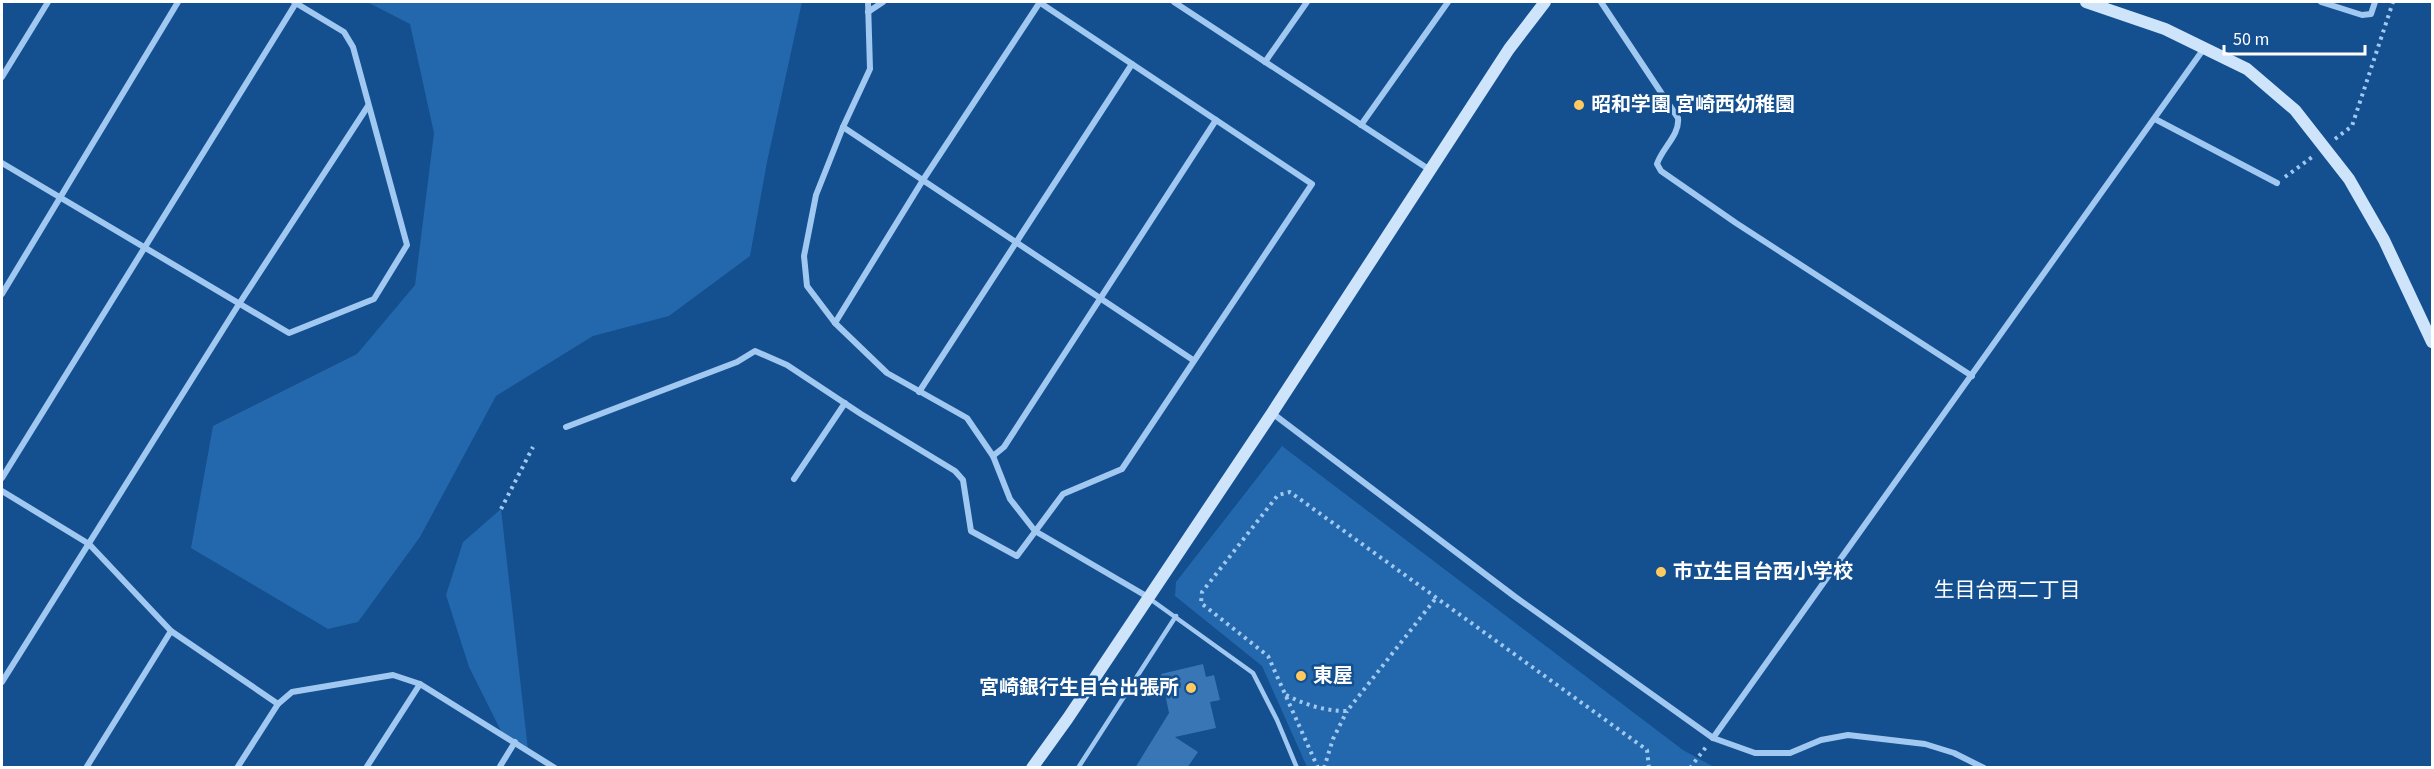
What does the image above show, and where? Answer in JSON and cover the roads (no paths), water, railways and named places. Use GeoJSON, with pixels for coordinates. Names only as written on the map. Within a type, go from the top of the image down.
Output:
{"type":"FeatureCollection","features":[{"type":"Feature","properties":{"kind":"street"},"geometry":{"type":"LineString","coordinates":[[2,77],[48,2]]}},
{"type":"Feature","properties":{"kind":"street"},"geometry":{"type":"LineString","coordinates":[[2,294],[178,2]]}},
{"type":"Feature","properties":{"kind":"street"},"geometry":{"type":"LineString","coordinates":[[2,163],[60,197],[144,247],[239,304],[290,333],[374,299],[407,245],[353,48],[344,32],[295,2],[144,247],[2,477]]}},
{"type":"Feature","properties":{"kind":"street"},"geometry":{"type":"LineString","coordinates":[[868,2],[870,69],[843,127],[816,195],[804,256],[807,286],[835,323],[887,373],[967,418],[993,456],[1010,499],[1035,531],[1148,597]]}},
{"type":"Feature","properties":{"kind":"street"},"geometry":{"type":"LineString","coordinates":[[868,12],[883,2]]}},
{"type":"Feature","properties":{"kind":"street"},"geometry":{"type":"LineString","coordinates":[[566,427],[737,362],[755,351],[787,365],[955,471],[963,480],[971,531],[1017,556],[1063,494],[1122,469],[1312,184],[1039,2],[922,180],[835,323]]}},
{"type":"Feature","properties":{"kind":"street"},"geometry":{"type":"LineString","coordinates":[[1174,2],[1430,170]]}},
{"type":"Feature","properties":{"kind":"street"},"geometry":{"type":"LineString","coordinates":[[1265,62],[1307,2]]}},
{"type":"Feature","properties":{"kind":"street"},"geometry":{"type":"LineString","coordinates":[[1361,125],[1448,2]]}},
{"type":"Feature","properties":{"kind":"street"},"geometry":{"type":"LineString","coordinates":[[1032,768],[1068,718],[1272,413],[1509,49],[1545,2]]}},
{"type":"Feature","properties":{"kind":"street"},"geometry":{"type":"LineString","coordinates":[[1601,2],[1678,118],[1679,126],[1660,155],[1658,164],[1661,171],[1736,223],[1972,376]]}},
{"type":"Feature","properties":{"kind":"street"},"geometry":{"type":"LineString","coordinates":[[2086,2],[2164,29],[2206,47],[2247,69],[2271,87],[2295,110],[2349,179],[2384,240],[2433,342]]}},
{"type":"Feature","properties":{"kind":"street"},"geometry":{"type":"LineString","coordinates":[[2321,2],[2362,15],[2371,14],[2375,2]]}},
{"type":"Feature","properties":{"kind":"street"},"geometry":{"type":"LineString","coordinates":[[1713,738],[2206,47]]}},
{"type":"Feature","properties":{"kind":"street"},"geometry":{"type":"LineString","coordinates":[[919,392],[1132,64]]}},
{"type":"Feature","properties":{"kind":"street"},"geometry":{"type":"LineString","coordinates":[[2,682],[239,304],[368,106]]}},
{"type":"Feature","properties":{"kind":"street"},"geometry":{"type":"LineString","coordinates":[[2155,119],[2277,183]]}},
{"type":"Feature","properties":{"kind":"street"},"geometry":{"type":"LineString","coordinates":[[993,456],[1004,447],[1216,120]]}},
{"type":"Feature","properties":{"kind":"street"},"geometry":{"type":"LineString","coordinates":[[843,127],[1193,360]]}},
{"type":"Feature","properties":{"kind":"street"},"geometry":{"type":"LineString","coordinates":[[794,479],[845,403]]}},
{"type":"Feature","properties":{"kind":"street"},"geometry":{"type":"LineString","coordinates":[[1272,413],[1514,596],[1713,738],[1755,753],[1790,753],[1821,741],[1848,735],[1925,744],[1954,753],[1984,768]]}},
{"type":"Feature","properties":{"kind":"street"},"geometry":{"type":"LineString","coordinates":[[2,491],[89,544],[171,631],[278,704]]}},
{"type":"Feature","properties":{"kind":"street"},"geometry":{"type":"LineString","coordinates":[[86,768],[171,631]]}},
{"type":"Feature","properties":{"kind":"street"},"geometry":{"type":"LineString","coordinates":[[237,768],[278,704],[292,692],[393,675],[420,684],[555,768]]}},
{"type":"Feature","properties":{"kind":"street"},"geometry":{"type":"LineString","coordinates":[[366,768],[420,684]]}},
{"type":"Feature","properties":{"kind":"street"},"geometry":{"type":"LineString","coordinates":[[499,768],[515,742]]}},
{"type":"Feature","properties":{"kind":"lane"},"geometry":{"type":"LineString","coordinates":[[1148,597],[1253,673],[1277,720],[1297,768]]}},
{"type":"Feature","properties":{"kind":"lane"},"geometry":{"type":"LineString","coordinates":[[1078,768],[1176,616]]}},
{"type":"Feature","properties":{"kind":"place","name":"昭和学園 宮崎西幼稚園"},"geometry":{"type":"Point","coordinates":[1579,105]}},
{"type":"Feature","properties":{"kind":"place","name":"市立生目台西小学校"},"geometry":{"type":"Point","coordinates":[1661,572]}},
{"type":"Feature","properties":{"kind":"place","name":"東屋"},"geometry":{"type":"Point","coordinates":[1301,676]}},
{"type":"Feature","properties":{"kind":"place","name":"宮崎銀行生目台出張所"},"geometry":{"type":"Point","coordinates":[1191,688]}},
{"type":"Feature","properties":{"kind":"district","name":"生目台西二丁目"},"geometry":{"type":"Point","coordinates":[2007,590]}}]}
